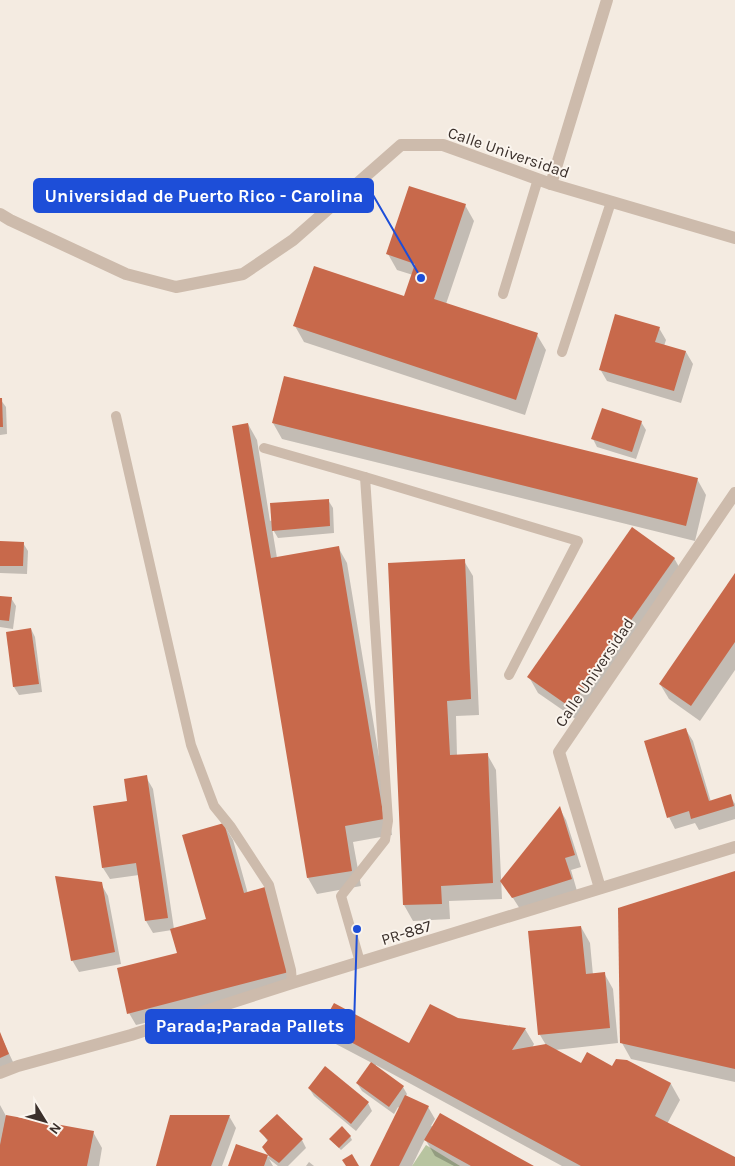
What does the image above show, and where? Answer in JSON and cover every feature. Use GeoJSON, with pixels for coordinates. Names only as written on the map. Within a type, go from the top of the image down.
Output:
{"type":"FeatureCollection","features":[{"type":"Feature","properties":{"kind":"street"},"geometry":{"type":"LineString","coordinates":[[551,184],[607,0]]}},
{"type":"Feature","properties":{"kind":"street","name":"Calle Universidad"},"geometry":{"type":"LineString","coordinates":[[0,214],[126,274],[176,287],[242,274],[293,240],[401,145],[443,145],[551,184],[735,238]]}},
{"type":"Feature","properties":{"kind":"street","name":"Calle Universidad"},"geometry":{"type":"LineString","coordinates":[[600,888],[559,752],[735,493]]}},
{"type":"Feature","properties":{"kind":"street","name":"PR-887"},"geometry":{"type":"LineString","coordinates":[[0,1073],[18,1066],[131,1035],[292,983],[735,847]]}},
{"type":"Feature","properties":{"kind":"lane"},"geometry":{"type":"LineString","coordinates":[[504,294],[538,179]]}},
{"type":"Feature","properties":{"kind":"lane"},"geometry":{"type":"LineString","coordinates":[[562,352],[611,202]]}},
{"type":"Feature","properties":{"kind":"lane"},"geometry":{"type":"LineString","coordinates":[[116,416],[191,745],[214,806],[231,827],[269,885],[291,970],[292,983]]}},
{"type":"Feature","properties":{"kind":"lane"},"geometry":{"type":"LineString","coordinates":[[264,448],[578,541],[509,674]]}},
{"type":"Feature","properties":{"kind":"lane"},"geometry":{"type":"LineString","coordinates":[[360,962],[341,896],[385,840],[388,821],[365,477]]}},
{"type":"Feature","properties":{"kind":"green space"},"geometry":{"type":"Polygon","coordinates":[[[426,1145],[460,1166],[412,1166],[426,1145]]]}},
{"type":"Feature","properties":{"kind":"building"},"geometry":{"type":"Polygon","coordinates":[[[409,186],[466,204],[434,299],[538,333],[516,400],[293,326],[314,266],[404,296],[415,264],[386,254],[409,186]]]}},
{"type":"Feature","properties":{"kind":"building"},"geometry":{"type":"Polygon","coordinates":[[[615,314],[660,327],[655,342],[686,351],[674,391],[599,370],[615,314]]]}},
{"type":"Feature","properties":{"kind":"building"},"geometry":{"type":"Polygon","coordinates":[[[284,376],[698,478],[686,526],[272,423],[284,376]]]}},
{"type":"Feature","properties":{"kind":"building"},"geometry":{"type":"Polygon","coordinates":[[[0,398],[2,398],[3,427],[0,427],[0,398]]]}},
{"type":"Feature","properties":{"kind":"building"},"geometry":{"type":"Polygon","coordinates":[[[602,408],[642,421],[632,452],[591,439],[602,408]]]}},
{"type":"Feature","properties":{"kind":"building"},"geometry":{"type":"Polygon","coordinates":[[[248,423],[271,558],[339,546],[384,819],[345,826],[352,871],[307,878],[232,426],[248,423]]]}},
{"type":"Feature","properties":{"kind":"building"},"geometry":{"type":"Polygon","coordinates":[[[329,499],[330,526],[272,531],[270,503],[329,499]]]}},
{"type":"Feature","properties":{"kind":"building"},"geometry":{"type":"Polygon","coordinates":[[[632,527],[675,558],[570,707],[527,677],[632,527]]]}},
{"type":"Feature","properties":{"kind":"building"},"geometry":{"type":"Polygon","coordinates":[[[0,541],[24,542],[23,566],[0,566],[0,541]]]}},
{"type":"Feature","properties":{"kind":"building"},"geometry":{"type":"Polygon","coordinates":[[[465,559],[471,699],[447,701],[450,755],[488,753],[493,883],[441,886],[442,904],[403,905],[388,563],[465,559]]]}},
{"type":"Feature","properties":{"kind":"building"},"geometry":{"type":"Polygon","coordinates":[[[735,573],[735,642],[691,706],[659,684],[735,573]]]}},
{"type":"Feature","properties":{"kind":"building"},"geometry":{"type":"Polygon","coordinates":[[[0,596],[12,597],[9,621],[0,620],[0,596]]]}},
{"type":"Feature","properties":{"kind":"building"},"geometry":{"type":"Polygon","coordinates":[[[31,628],[39,684],[13,687],[6,632],[31,628]]]}},
{"type":"Feature","properties":{"kind":"building"},"geometry":{"type":"Polygon","coordinates":[[[686,728],[709,801],[731,794],[734,806],[691,819],[689,811],[667,818],[644,741],[686,728]]]}},
{"type":"Feature","properties":{"kind":"building"},"geometry":{"type":"Polygon","coordinates":[[[147,775],[168,918],[145,921],[136,863],[102,868],[93,806],[127,801],[124,779],[147,775]]]}},
{"type":"Feature","properties":{"kind":"building"},"geometry":{"type":"Polygon","coordinates":[[[560,806],[575,855],[565,858],[572,879],[512,898],[500,881],[560,806]]]}},
{"type":"Feature","properties":{"kind":"building"},"geometry":{"type":"Polygon","coordinates":[[[224,823],[244,893],[265,887],[289,972],[127,1014],[117,968],[177,953],[170,929],[206,919],[182,835],[224,823]]]}},
{"type":"Feature","properties":{"kind":"building"},"geometry":{"type":"Polygon","coordinates":[[[735,871],[735,1069],[620,1043],[618,908],[735,871]]]}},
{"type":"Feature","properties":{"kind":"building"},"geometry":{"type":"Polygon","coordinates":[[[55,876],[102,882],[115,952],[71,961],[55,876]]]}},
{"type":"Feature","properties":{"kind":"building"},"geometry":{"type":"Polygon","coordinates":[[[581,926],[586,974],[605,972],[610,1028],[538,1035],[528,931],[581,926]]]}},
{"type":"Feature","properties":{"kind":"building"},"geometry":{"type":"Polygon","coordinates":[[[334,1003],[409,1043],[430,1004],[458,1018],[526,1028],[512,1050],[546,1044],[581,1063],[587,1052],[612,1066],[616,1059],[627,1060],[671,1083],[655,1116],[735,1157],[735,1166],[581,1166],[321,1026],[334,1003]]]}},
{"type":"Feature","properties":{"kind":"building"},"geometry":{"type":"Polygon","coordinates":[[[0,1032],[9,1054],[0,1058],[0,1032]]]}},
{"type":"Feature","properties":{"kind":"building"},"geometry":{"type":"Polygon","coordinates":[[[371,1062],[404,1086],[389,1107],[356,1083],[371,1062]]]}},
{"type":"Feature","properties":{"kind":"building"},"geometry":{"type":"Polygon","coordinates":[[[325,1066],[369,1102],[351,1124],[308,1088],[325,1066]]]}},
{"type":"Feature","properties":{"kind":"building"},"geometry":{"type":"Polygon","coordinates":[[[405,1095],[429,1106],[399,1166],[370,1166],[405,1095]]]}},
{"type":"Feature","properties":{"kind":"building"},"geometry":{"type":"Polygon","coordinates":[[[440,1113],[534,1166],[471,1166],[424,1140],[440,1113]]]}},
{"type":"Feature","properties":{"kind":"building"},"geometry":{"type":"Polygon","coordinates":[[[277,1114],[303,1139],[279,1163],[268,1155],[262,1147],[268,1140],[259,1131],[277,1114]]]}},
{"type":"Feature","properties":{"kind":"building"},"geometry":{"type":"Polygon","coordinates":[[[6,1115],[94,1131],[87,1166],[0,1166],[0,1145],[6,1115]]]}},
{"type":"Feature","properties":{"kind":"building"},"geometry":{"type":"Polygon","coordinates":[[[170,1115],[230,1115],[211,1166],[156,1166],[170,1115]]]}},
{"type":"Feature","properties":{"kind":"building"},"geometry":{"type":"Polygon","coordinates":[[[342,1126],[351,1136],[339,1148],[329,1139],[342,1126]]]}},
{"type":"Feature","properties":{"kind":"building"},"geometry":{"type":"Polygon","coordinates":[[[236,1144],[268,1155],[264,1166],[228,1166],[236,1144]]]}},
{"type":"Feature","properties":{"kind":"building"},"geometry":{"type":"Polygon","coordinates":[[[352,1154],[359,1166],[346,1166],[342,1160],[352,1154]]]}},
{"type":"Feature","properties":{"kind":"place","name":"Universidad de Puerto Rico - Carolina"},"geometry":{"type":"Point","coordinates":[421,278]}},
{"type":"Feature","properties":{"kind":"place","name":"Parada;Parada Pallets"},"geometry":{"type":"Point","coordinates":[357,929]}}]}
